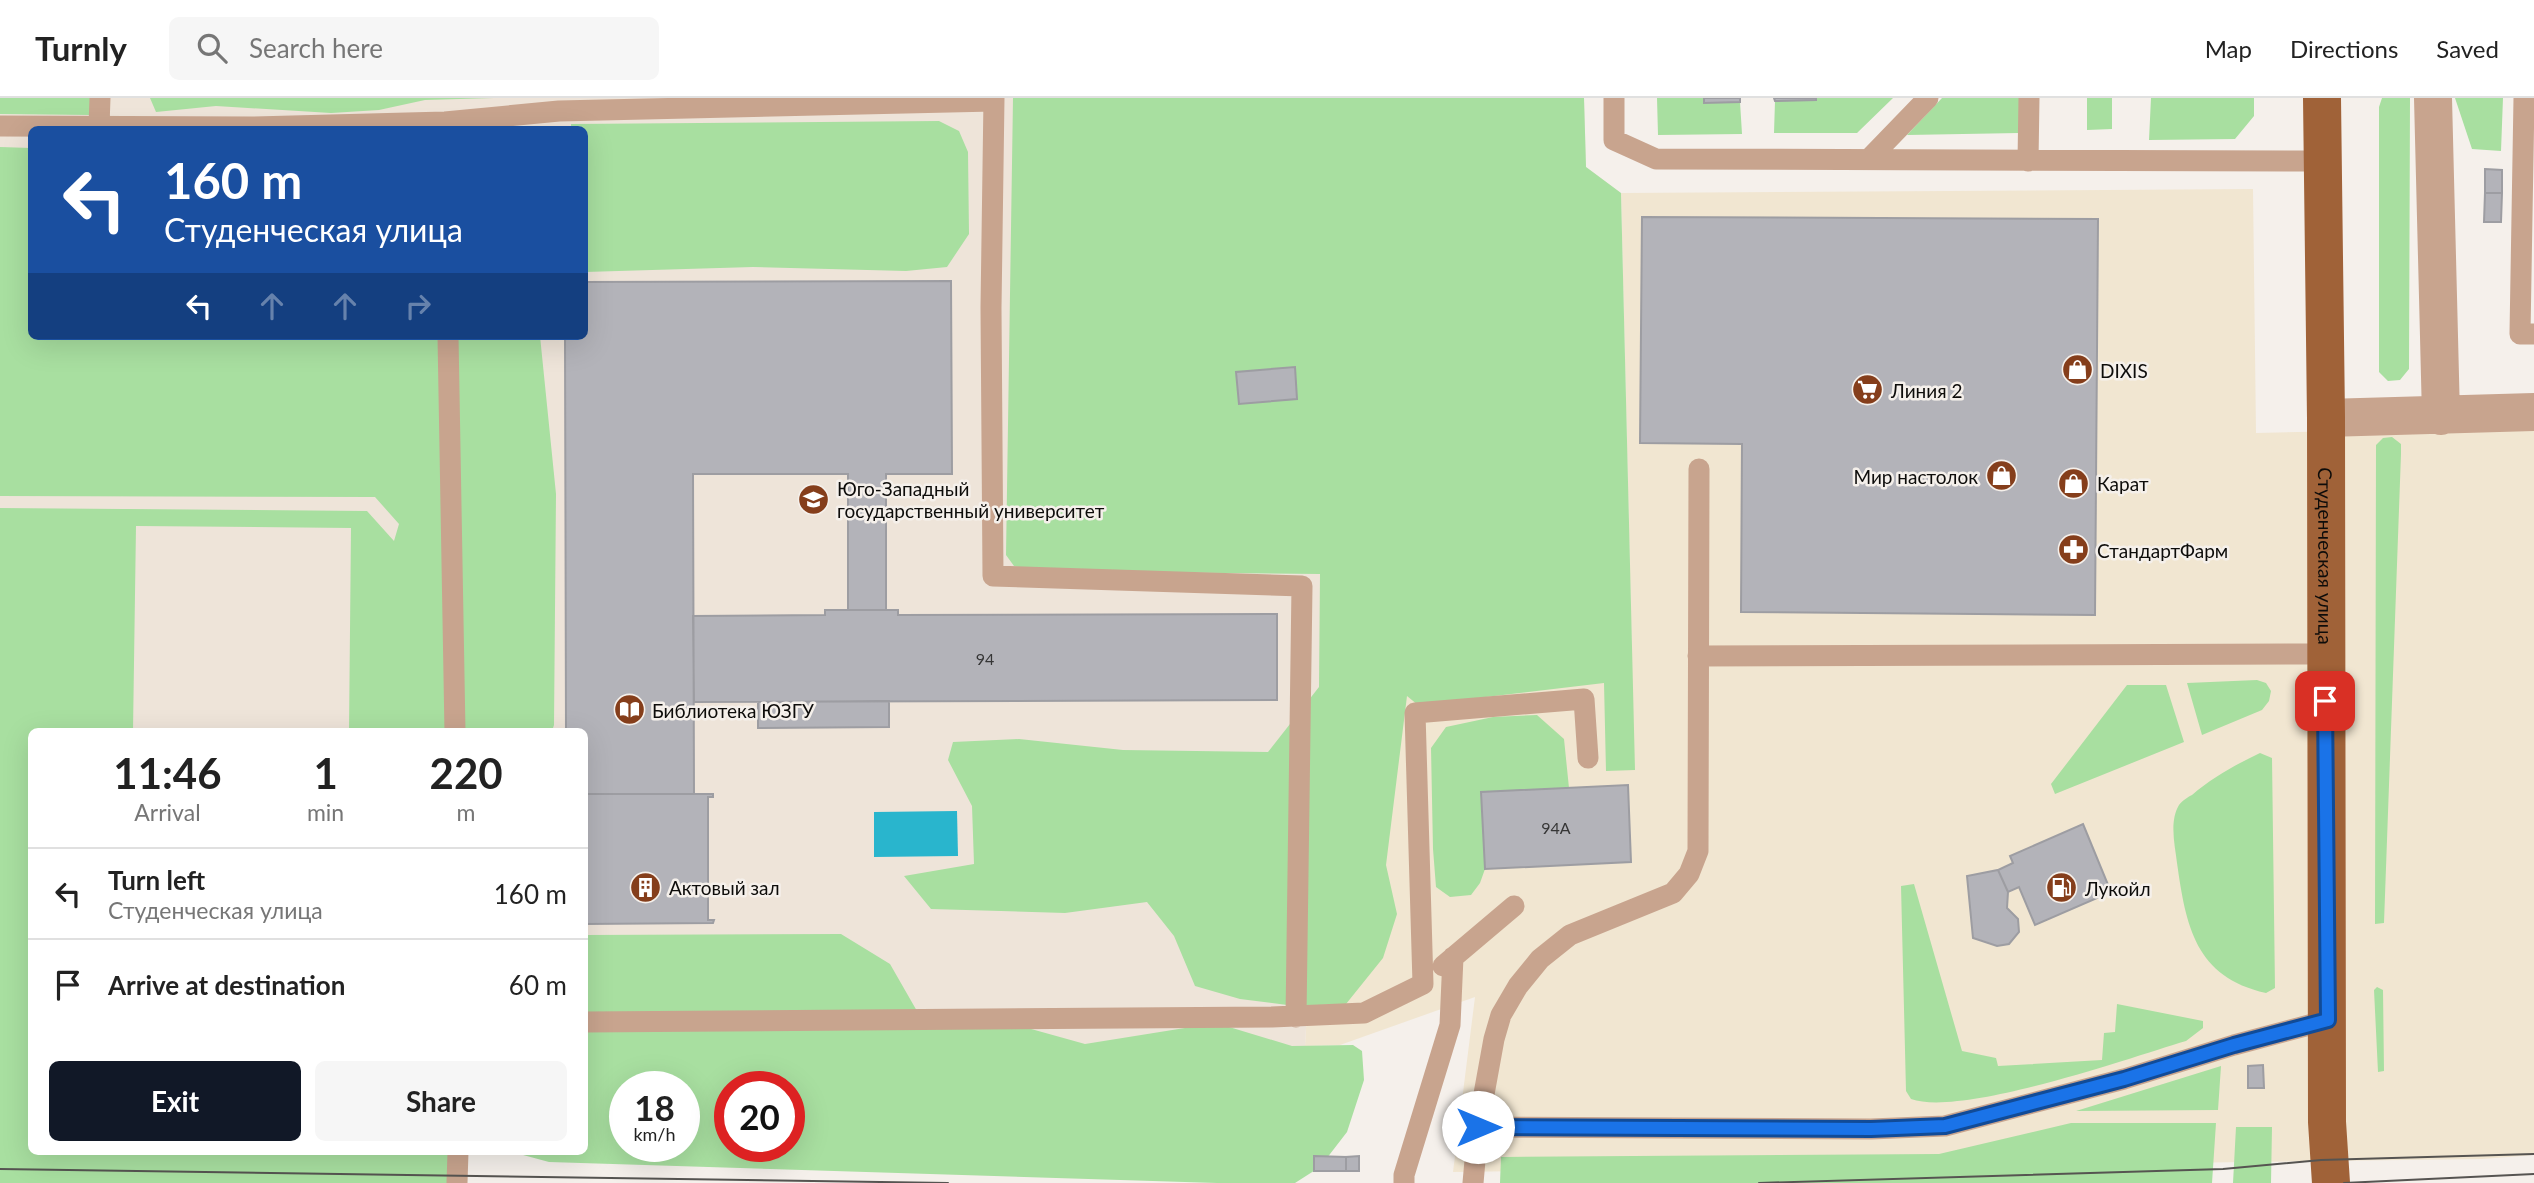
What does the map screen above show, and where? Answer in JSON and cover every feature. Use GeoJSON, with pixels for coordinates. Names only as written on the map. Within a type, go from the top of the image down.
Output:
{"type":"FeatureCollection","features":[{"type":"Feature","properties":{"kind":"main road","name":"Студенческая улица"},"geometry":{"type":"LineString","coordinates":[[2322,98],[2326,418],[2327,1122],[2331,1183]]}},
{"type":"Feature","properties":{"kind":"main road"},"geometry":{"type":"LineString","coordinates":[[2315,1183],[2327,1122]]}},
{"type":"Feature","properties":{"kind":"main road"},"geometry":{"type":"LineString","coordinates":[[2327,1122],[2339,1159],[2351,1183]]}},
{"type":"Feature","properties":{"kind":"street"},"geometry":{"type":"LineString","coordinates":[[2433,98],[2441,416]]}},
{"type":"Feature","properties":{"kind":"street"},"geometry":{"type":"LineString","coordinates":[[2326,418],[2534,412]]}},
{"type":"Feature","properties":{"kind":"lane"},"geometry":{"type":"LineString","coordinates":[[0,126],[99,126],[100,98]]}},
{"type":"Feature","properties":{"kind":"lane"},"geometry":{"type":"LineString","coordinates":[[1614,98],[1614,140],[1656,159],[2322,161]]}},
{"type":"Feature","properties":{"kind":"lane"},"geometry":{"type":"LineString","coordinates":[[1869,159],[1928,98]]}},
{"type":"Feature","properties":{"kind":"lane"},"geometry":{"type":"LineString","coordinates":[[2028,161],[2029,98]]}},
{"type":"Feature","properties":{"kind":"lane"},"geometry":{"type":"LineString","coordinates":[[2524,98],[2520,334],[2534,334]]}},
{"type":"Feature","properties":{"kind":"lane"},"geometry":{"type":"LineString","coordinates":[[445,126],[559,105],[994,100],[991,307],[993,576],[1302,586],[1296,1017]]}},
{"type":"Feature","properties":{"kind":"lane"},"geometry":{"type":"LineString","coordinates":[[448,340],[455,728]]}},
{"type":"Feature","properties":{"kind":"lane"},"geometry":{"type":"LineString","coordinates":[[1473,1183],[1478,1127],[1494,1039],[1501,1015],[1518,986],[1540,959],[1570,935],[1673,893],[1689,874],[1698,851],[1699,470]]}},
{"type":"Feature","properties":{"kind":"lane"},"geometry":{"type":"LineString","coordinates":[[1698,656],[2325,654]]}},
{"type":"Feature","properties":{"kind":"lane"},"geometry":{"type":"LineString","coordinates":[[1423,984],[1415,713],[1584,699],[1588,758]]}},
{"type":"Feature","properties":{"kind":"lane"},"geometry":{"type":"LineString","coordinates":[[588,1022],[1296,1017],[1364,1013],[1423,984],[1514,906]]}},
{"type":"Feature","properties":{"kind":"lane"},"geometry":{"type":"LineString","coordinates":[[1405,1183],[1404,1175],[1450,1024],[1453,957]]}},
{"type":"Feature","properties":{"kind":"lane"},"geometry":{"type":"LineString","coordinates":[[1478,1127],[1871,1129],[1945,1126],[2124,1079],[2234,1045],[2328,1020]]}},
{"type":"Feature","properties":{"kind":"lane"},"geometry":{"type":"LineString","coordinates":[[457,1183],[458,1155]]}},
{"type":"Feature","properties":{"kind":"shaded area","name":"Юго-Западный государственный университет"},"geometry":{"type":"Polygon","coordinates":[[[0,98],[1584,98],[1586,167],[1621,193],[1325,690],[1301,1158],[805,1150],[805,1071],[714,1071],[714,1148],[700,1148],[700,1071],[609,1071],[609,1146],[588,1146],[588,728],[28,728],[28,778],[0,1096],[0,98]]]}},
{"type":"Feature","properties":{"kind":"shaded area"},"geometry":{"type":"Polygon","coordinates":[[[2253,189],[2256,433],[2534,427],[2534,1155],[2482,1159],[1453,1172],[1475,997],[1340,1045],[1305,1046],[1325,690],[1632,662],[1621,193],[2253,189]]]}},
{"type":"Feature","properties":{"kind":"green space"},"geometry":{"type":"Polygon","coordinates":[[[0,98],[91,98],[91,115],[0,114],[0,98]]]}},
{"type":"Feature","properties":{"kind":"green space"},"geometry":{"type":"Polygon","coordinates":[[[150,98],[494,98],[425,100],[379,110],[331,113],[216,106],[156,112],[150,98]]]}},
{"type":"Feature","properties":{"kind":"green space"},"geometry":{"type":"Polygon","coordinates":[[[1013,98],[1584,98],[1586,167],[1621,193],[1635,770],[1606,771],[1604,683],[1418,705],[1407,696],[1386,865],[1397,914],[1383,958],[1346,1004],[1295,1006],[1240,999],[1195,986],[1174,936],[1147,902],[1065,913],[931,909],[904,876],[974,864],[972,806],[948,760],[953,742],[1019,739],[1123,750],[1268,752],[1319,687],[1320,574],[1034,571],[1014,566],[1006,555],[1013,98]]]}},
{"type":"Feature","properties":{"kind":"green space"},"geometry":{"type":"Polygon","coordinates":[[[1657,98],[1704,98],[1705,103],[1740,102],[1742,134],[1658,135],[1657,98]]]}},
{"type":"Feature","properties":{"kind":"green space"},"geometry":{"type":"Polygon","coordinates":[[[1893,98],[1857,133],[1774,133],[1775,101],[1893,98]]]}},
{"type":"Feature","properties":{"kind":"green space"},"geometry":{"type":"Polygon","coordinates":[[[1942,98],[2020,98],[2019,133],[1907,135],[1942,98]]]}},
{"type":"Feature","properties":{"kind":"green space"},"geometry":{"type":"Polygon","coordinates":[[[2087,98],[2112,98],[2112,129],[2087,130],[2087,98]]]}},
{"type":"Feature","properties":{"kind":"green space"},"geometry":{"type":"Polygon","coordinates":[[[2151,98],[2254,98],[2254,116],[2235,139],[2149,140],[2151,98]]]}},
{"type":"Feature","properties":{"kind":"green space"},"geometry":{"type":"Polygon","coordinates":[[[2382,98],[2410,98],[2409,369],[2400,380],[2388,381],[2379,372],[2379,107],[2382,98]]]}},
{"type":"Feature","properties":{"kind":"green space"},"geometry":{"type":"Polygon","coordinates":[[[2455,98],[2503,98],[2501,151],[2472,149],[2455,98]]]}},
{"type":"Feature","properties":{"kind":"green space"},"geometry":{"type":"Polygon","coordinates":[[[939,121],[959,131],[968,152],[969,234],[947,267],[906,271],[753,267],[588,272],[588,126],[571,124],[939,121]]]}},
{"type":"Feature","properties":{"kind":"green space"},"geometry":{"type":"Polygon","coordinates":[[[0,147],[28,148],[28,340],[540,340],[556,494],[553,728],[349,728],[351,528],[136,526],[133,728],[28,728],[28,1155],[453,1155],[453,1183],[0,1183],[0,508],[367,511],[394,541],[399,524],[375,497],[0,496],[0,147]]]}},
{"type":"Feature","properties":{"kind":"green space"},"geometry":{"type":"Polygon","coordinates":[[[2392,437],[2401,444],[2401,454],[2384,923],[2375,924],[2376,445],[2383,438],[2392,437]]]}},
{"type":"Feature","properties":{"kind":"green space"},"geometry":{"type":"Polygon","coordinates":[[[2257,680],[2266,683],[2271,691],[2269,701],[2262,710],[2202,735],[2187,683],[2257,680]]]}},
{"type":"Feature","properties":{"kind":"green space"},"geometry":{"type":"Polygon","coordinates":[[[2127,685],[2166,685],[2184,742],[2055,794],[2051,784],[2127,685]]]}},
{"type":"Feature","properties":{"kind":"green space"},"geometry":{"type":"Polygon","coordinates":[[[1537,715],[1564,739],[1569,788],[1481,792],[1485,869],[1480,883],[1471,895],[1450,897],[1436,887],[1431,748],[1446,727],[1493,717],[1537,715]]]}},
{"type":"Feature","properties":{"kind":"green space"},"geometry":{"type":"Polygon","coordinates":[[[2260,753],[2272,758],[2275,988],[2266,993],[2223,975],[2198,946],[2185,908],[2173,834],[2174,819],[2182,802],[2216,777],[2260,753]]]}},
{"type":"Feature","properties":{"kind":"green space"},"geometry":{"type":"Polygon","coordinates":[[[1914,884],[1962,1051],[1996,1058],[1998,1066],[2102,1060],[2104,1033],[2115,1032],[2117,1004],[2203,1021],[2203,1028],[2186,1041],[2087,1072],[2005,1093],[1967,1100],[1935,1102],[1911,1099],[1906,1091],[1901,886],[1914,884]]]}},
{"type":"Feature","properties":{"kind":"green space"},"geometry":{"type":"Polygon","coordinates":[[[841,934],[890,964],[925,1025],[1024,1027],[1085,1044],[1216,1023],[1292,1046],[1353,1045],[1362,1051],[1364,1080],[1347,1132],[1320,1167],[1295,1183],[1217,1183],[549,1162],[523,1155],[588,1155],[588,935],[841,934]]]}},
{"type":"Feature","properties":{"kind":"green space"},"geometry":{"type":"Polygon","coordinates":[[[2377,987],[2383,990],[2384,1071],[2378,1072],[2374,990],[2377,987]]]}},
{"type":"Feature","properties":{"kind":"green space"},"geometry":{"type":"Polygon","coordinates":[[[2221,1066],[2218,1110],[2076,1111],[2221,1066]]]}},
{"type":"Feature","properties":{"kind":"green space"},"geometry":{"type":"Polygon","coordinates":[[[2071,1123],[2216,1123],[2212,1183],[1500,1183],[1501,1157],[1939,1154],[2071,1123]]]}},
{"type":"Feature","properties":{"kind":"green space"},"geometry":{"type":"Polygon","coordinates":[[[2236,1127],[2272,1127],[2271,1183],[2233,1183],[2236,1127]]]}},
{"type":"Feature","properties":{"kind":"water"},"geometry":{"type":"Polygon","coordinates":[[[957,811],[958,856],[874,857],[874,812],[957,811]]]}},
{"type":"Feature","properties":{"kind":"building"},"geometry":{"type":"Polygon","coordinates":[[[1704,98],[1740,98],[1740,102],[1704,103],[1704,98]]]}},
{"type":"Feature","properties":{"kind":"building"},"geometry":{"type":"Polygon","coordinates":[[[1774,98],[1816,98],[1816,100],[1775,101],[1774,98]]]}},
{"type":"Feature","properties":{"kind":"building"},"geometry":{"type":"Polygon","coordinates":[[[2485,169],[2502,170],[2502,193],[2485,193],[2485,169]]]}},
{"type":"Feature","properties":{"kind":"building"},"geometry":{"type":"Polygon","coordinates":[[[2485,193],[2502,193],[2501,222],[2484,222],[2485,193]]]}},
{"type":"Feature","properties":{"kind":"building","name":"Линия 2"},"geometry":{"type":"Polygon","coordinates":[[[1642,217],[2098,219],[2095,615],[1741,612],[1742,444],[1640,443],[1642,217]]]}},
{"type":"Feature","properties":{"kind":"building"},"geometry":{"type":"Polygon","coordinates":[[[951,281],[952,474],[886,474],[886,610],[848,610],[848,474],[693,474],[694,794],[588,794],[588,728],[566,728],[565,340],[588,340],[588,282],[951,281]]]}},
{"type":"Feature","properties":{"kind":"building"},"geometry":{"type":"Polygon","coordinates":[[[1295,367],[1297,399],[1239,404],[1236,372],[1295,367]]]}},
{"type":"Feature","properties":{"kind":"building"},"geometry":{"type":"Polygon","coordinates":[[[825,610],[898,610],[898,615],[1277,614],[1277,700],[694,702],[693,616],[825,615],[825,610]]]}},
{"type":"Feature","properties":{"kind":"building"},"geometry":{"type":"Polygon","coordinates":[[[889,701],[889,727],[758,728],[758,702],[889,701]]]}},
{"type":"Feature","properties":{"kind":"building"},"geometry":{"type":"Polygon","coordinates":[[[1628,785],[1631,862],[1485,869],[1481,792],[1628,785]]]}},
{"type":"Feature","properties":{"kind":"building","name":"Актовый зал"},"geometry":{"type":"Polygon","coordinates":[[[588,794],[713,794],[713,797],[708,797],[708,920],[714,920],[713,923],[588,924],[588,794]]]}},
{"type":"Feature","properties":{"kind":"building"},"geometry":{"type":"Polygon","coordinates":[[[2083,824],[2111,892],[2035,925],[2019,887],[2008,892],[1998,870],[2013,863],[2010,856],[2083,824]]]}},
{"type":"Feature","properties":{"kind":"building"},"geometry":{"type":"Polygon","coordinates":[[[1998,870],[2008,892],[2007,908],[2018,919],[2019,932],[2009,944],[1997,946],[1973,938],[1967,876],[1998,870]]]}},
{"type":"Feature","properties":{"kind":"building"},"geometry":{"type":"Polygon","coordinates":[[[2263,1065],[2264,1088],[2248,1088],[2248,1066],[2263,1065]]]}},
{"type":"Feature","properties":{"kind":"building"},"geometry":{"type":"Polygon","coordinates":[[[1314,1156],[1346,1157],[1346,1171],[1314,1171],[1314,1156]]]}},
{"type":"Feature","properties":{"kind":"building"},"geometry":{"type":"Polygon","coordinates":[[[1359,1156],[1359,1171],[1346,1171],[1346,1157],[1359,1156]]]}},
{"type":"Feature","properties":{"kind":"tram line"},"geometry":{"type":"LineString","coordinates":[[1759,1183],[2223,1169],[2321,1160],[2534,1154]]}},
{"type":"Feature","properties":{"kind":"tram line"},"geometry":{"type":"LineString","coordinates":[[0,1169],[948,1183]]}},
{"type":"Feature","properties":{"kind":"tram line"},"geometry":{"type":"LineString","coordinates":[[2344,1183],[2534,1174]]}},
{"type":"Feature","properties":{"kind":"place","name":"DIXIS"},"geometry":{"type":"Point","coordinates":[2077,370]}},
{"type":"Feature","properties":{"kind":"place","name":"Линия 2"},"geometry":{"type":"Point","coordinates":[1868,390]}},
{"type":"Feature","properties":{"kind":"place","name":"Мир настолок"},"geometry":{"type":"Point","coordinates":[2001,476]}},
{"type":"Feature","properties":{"kind":"place","name":"Карат"},"geometry":{"type":"Point","coordinates":[2074,483]}},
{"type":"Feature","properties":{"kind":"place","name":"Юго-Западный государственный университет"},"geometry":{"type":"Point","coordinates":[814,499]}},
{"type":"Feature","properties":{"kind":"place","name":"СтандартФарм"},"geometry":{"type":"Point","coordinates":[2074,550]}},
{"type":"Feature","properties":{"kind":"place","name":"Библиотека ЮЗГУ"},"geometry":{"type":"Point","coordinates":[629,710]}},
{"type":"Feature","properties":{"kind":"place","name":"Актовый зал"},"geometry":{"type":"Point","coordinates":[646,887]}},
{"type":"Feature","properties":{"kind":"place","name":"Лукойл"},"geometry":{"type":"Point","coordinates":[2062,888]}},
{"type":"Feature","properties":{"kind":"route"},"geometry":{"type":"LineString","coordinates":[[1478,1127],[1871,1129],[1945,1126],[2124,1079],[2234,1045],[2328,1020],[2325,701]]}}]}
